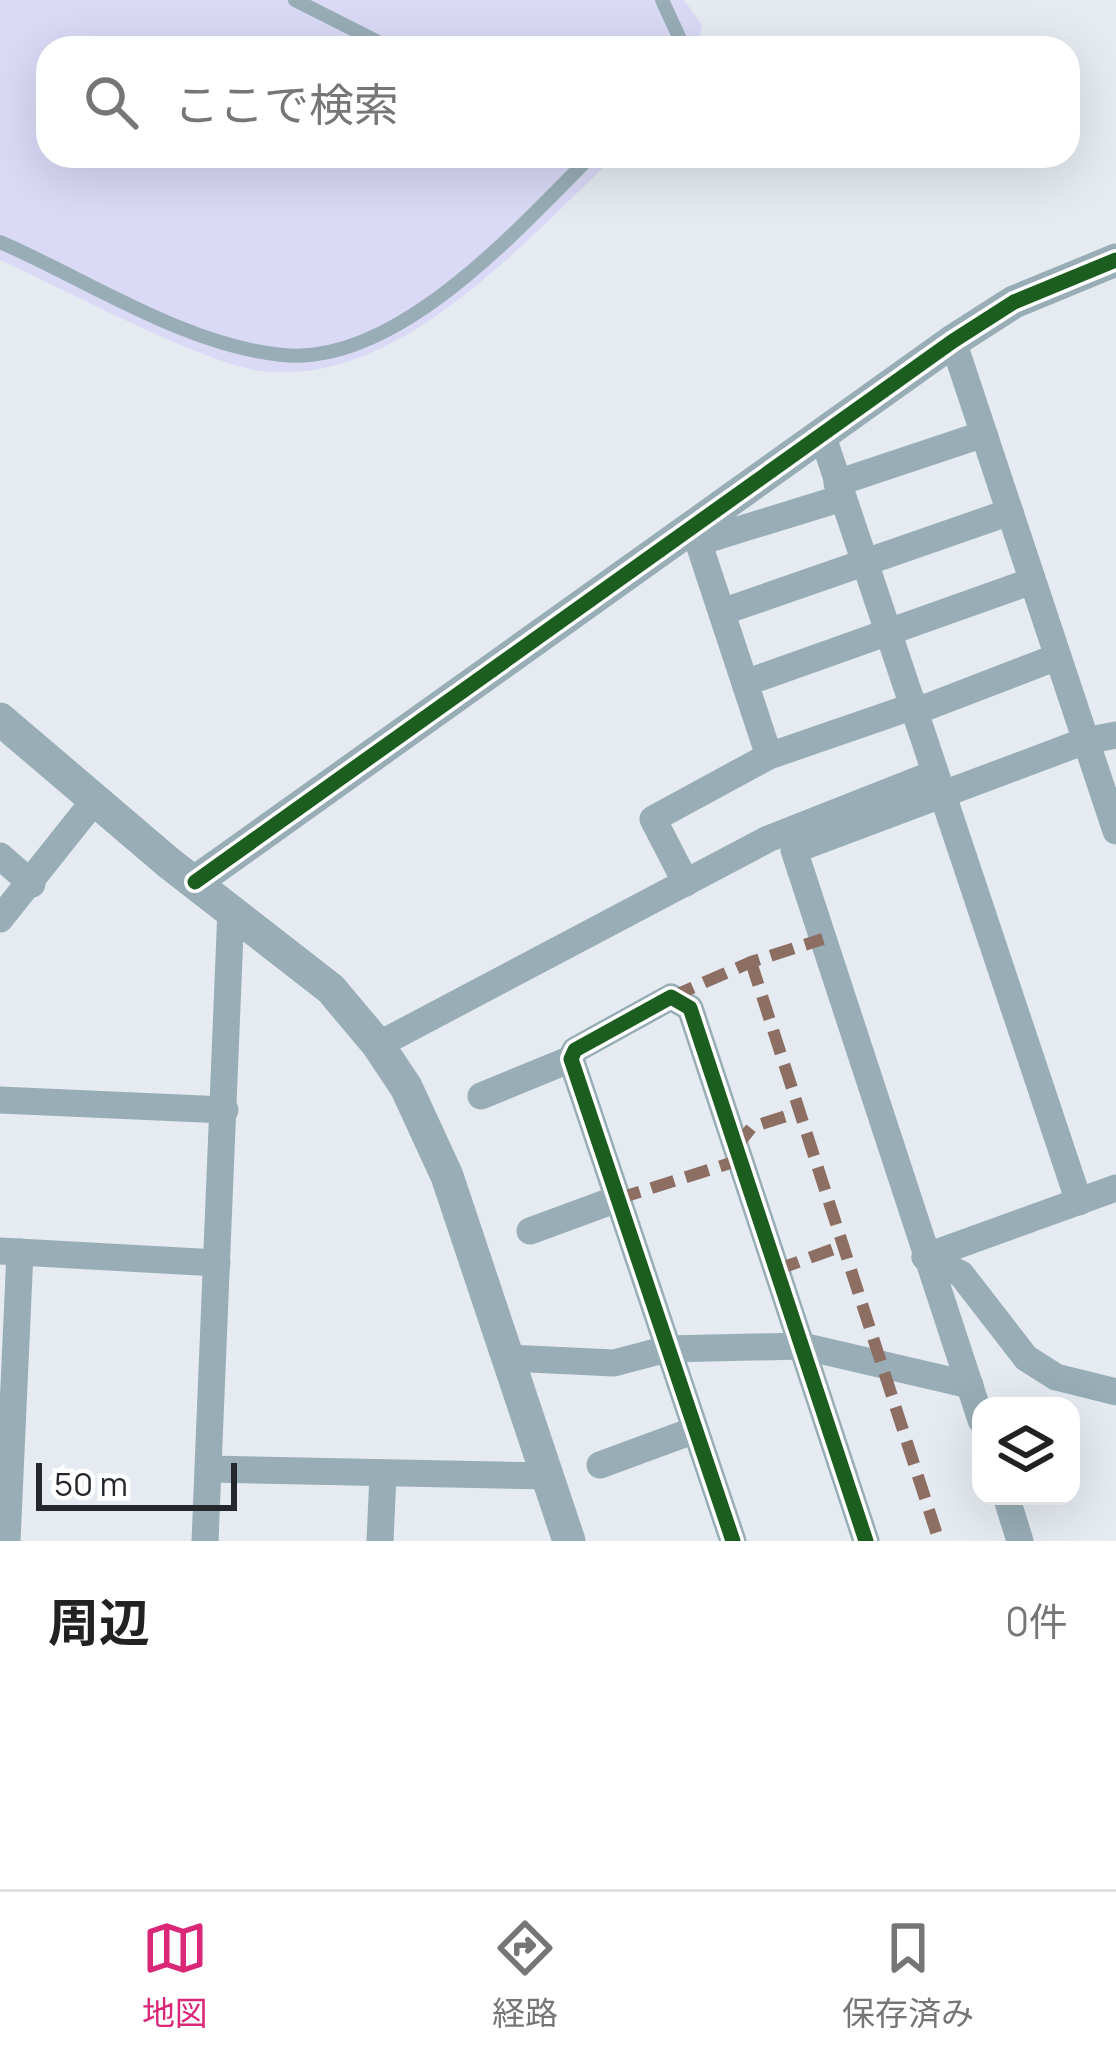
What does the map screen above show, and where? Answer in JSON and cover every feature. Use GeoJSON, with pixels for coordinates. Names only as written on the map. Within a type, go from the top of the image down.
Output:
{"type":"FeatureCollection","features":[{"type":"Feature","properties":{"kind":"street"},"geometry":{"type":"LineString","coordinates":[[196,882],[696,536],[953,341],[1014,302],[1116,260]]}},
{"type":"Feature","properties":{"kind":"street"},"geometry":{"type":"LineString","coordinates":[[953,341],[1116,831]]}},
{"type":"Feature","properties":{"kind":"street"},"geometry":{"type":"LineString","coordinates":[[696,536],[840,490],[984,434]]}},
{"type":"Feature","properties":{"kind":"street"},"geometry":{"type":"LineString","coordinates":[[823,437],[1079,1202]]}},
{"type":"Feature","properties":{"kind":"street"},"geometry":{"type":"LineString","coordinates":[[722,612],[1010,512]]}},
{"type":"Feature","properties":{"kind":"street"},"geometry":{"type":"LineString","coordinates":[[696,536],[769,756]]}},
{"type":"Feature","properties":{"kind":"street"},"geometry":{"type":"LineString","coordinates":[[745,683],[1032,581]]}},
{"type":"Feature","properties":{"kind":"street"},"geometry":{"type":"LineString","coordinates":[[686,883],[653,819],[769,756],[911,707],[927,707],[1057,657]]}},
{"type":"Feature","properties":{"kind":"street"},"geometry":{"type":"LineString","coordinates":[[0,719],[94,801],[331,989],[379,1045],[406,1087],[447,1176],[569,1541]]}},
{"type":"Feature","properties":{"kind":"street"},"geometry":{"type":"LineString","coordinates":[[379,1045],[768,839],[936,785],[1116,735]]}},
{"type":"Feature","properties":{"kind":"street"},"geometry":{"type":"LineString","coordinates":[[936,785],[794,850],[974,1397]]}},
{"type":"Feature","properties":{"kind":"street"},"geometry":{"type":"LineString","coordinates":[[0,919],[94,801]]}},
{"type":"Feature","properties":{"kind":"street"},"geometry":{"type":"LineString","coordinates":[[0,856],[32,884]]}},
{"type":"Feature","properties":{"kind":"street"},"geometry":{"type":"LineString","coordinates":[[205,1541],[231,909]]}},
{"type":"Feature","properties":{"kind":"street"},"geometry":{"type":"LineString","coordinates":[[733,1541],[571,1059],[575,1050],[671,997],[690,1008],[866,1541]]}},
{"type":"Feature","properties":{"kind":"street"},"geometry":{"type":"LineString","coordinates":[[481,1096],[571,1059]]}},
{"type":"Feature","properties":{"kind":"street"},"geometry":{"type":"LineString","coordinates":[[0,1100],[225,1110]]}},
{"type":"Feature","properties":{"kind":"street"},"geometry":{"type":"LineString","coordinates":[[925,1257],[1116,1188]]}},
{"type":"Feature","properties":{"kind":"street"},"geometry":{"type":"LineString","coordinates":[[530,1232],[617,1199]]}},
{"type":"Feature","properties":{"kind":"street"},"geometry":{"type":"LineString","coordinates":[[7,1541],[10,1252],[217,1263]]}},
{"type":"Feature","properties":{"kind":"street"},"geometry":{"type":"LineString","coordinates":[[925,1257],[961,1274],[1026,1358],[1056,1377],[1116,1392]]}},
{"type":"Feature","properties":{"kind":"street"},"geometry":{"type":"LineString","coordinates":[[508,1358],[614,1363],[667,1349],[802,1346],[970,1385]]}},
{"type":"Feature","properties":{"kind":"street"},"geometry":{"type":"LineString","coordinates":[[600,1465],[695,1430]]}},
{"type":"Feature","properties":{"kind":"street"},"geometry":{"type":"LineString","coordinates":[[209,1468],[549,1476]]}},
{"type":"Feature","properties":{"kind":"street"},"geometry":{"type":"LineString","coordinates":[[380,1541],[383,1474]]}},
{"type":"Feature","properties":{"kind":"street"},"geometry":{"type":"LineString","coordinates":[[1009,1505],[1020,1541]]}},
{"type":"Feature","properties":{"kind":"lane"},"geometry":{"type":"LineString","coordinates":[[295,0],[366,36]]}},
{"type":"Feature","properties":{"kind":"lane"},"geometry":{"type":"LineString","coordinates":[[662,0],[678,36]]}},
{"type":"Feature","properties":{"kind":"lane"},"geometry":{"type":"LineString","coordinates":[[0,242],[193,331],[279,355],[310,356],[412,317],[440,297],[578,168]]}},
{"type":"Feature","properties":{"kind":"shaded area"},"geometry":{"type":"Polygon","coordinates":[[[0,0],[684,0],[702,25],[700,36],[36,36],[36,168],[604,168],[489,275],[440,313],[389,344],[336,365],[281,372],[225,362],[139,327],[0,260],[0,0]]]}},
{"type":"Feature","properties":{"kind":"marked path"},"geometry":{"type":"LineString","coordinates":[[671,997],[751,962],[823,939]]}},
{"type":"Feature","properties":{"kind":"marked path"},"geometry":{"type":"LineString","coordinates":[[751,962],[939,1541]]}},
{"type":"Feature","properties":{"kind":"marked path"},"geometry":{"type":"LineString","coordinates":[[736,1147],[752,1127],[799,1112]]}},
{"type":"Feature","properties":{"kind":"marked path"},"geometry":{"type":"LineString","coordinates":[[617,1199],[740,1160]]}},
{"type":"Feature","properties":{"kind":"marked path"},"geometry":{"type":"LineString","coordinates":[[776,1270],[842,1246]]}},
{"type":"Feature","properties":{"kind":"cycle path"},"geometry":{"type":"LineString","coordinates":[[195,882],[953,341],[1014,302],[1116,260]]}},
{"type":"Feature","properties":{"kind":"cycle path"},"geometry":{"type":"LineString","coordinates":[[733,1541],[571,1059],[575,1050],[671,997],[690,1008],[866,1541]]}}]}
